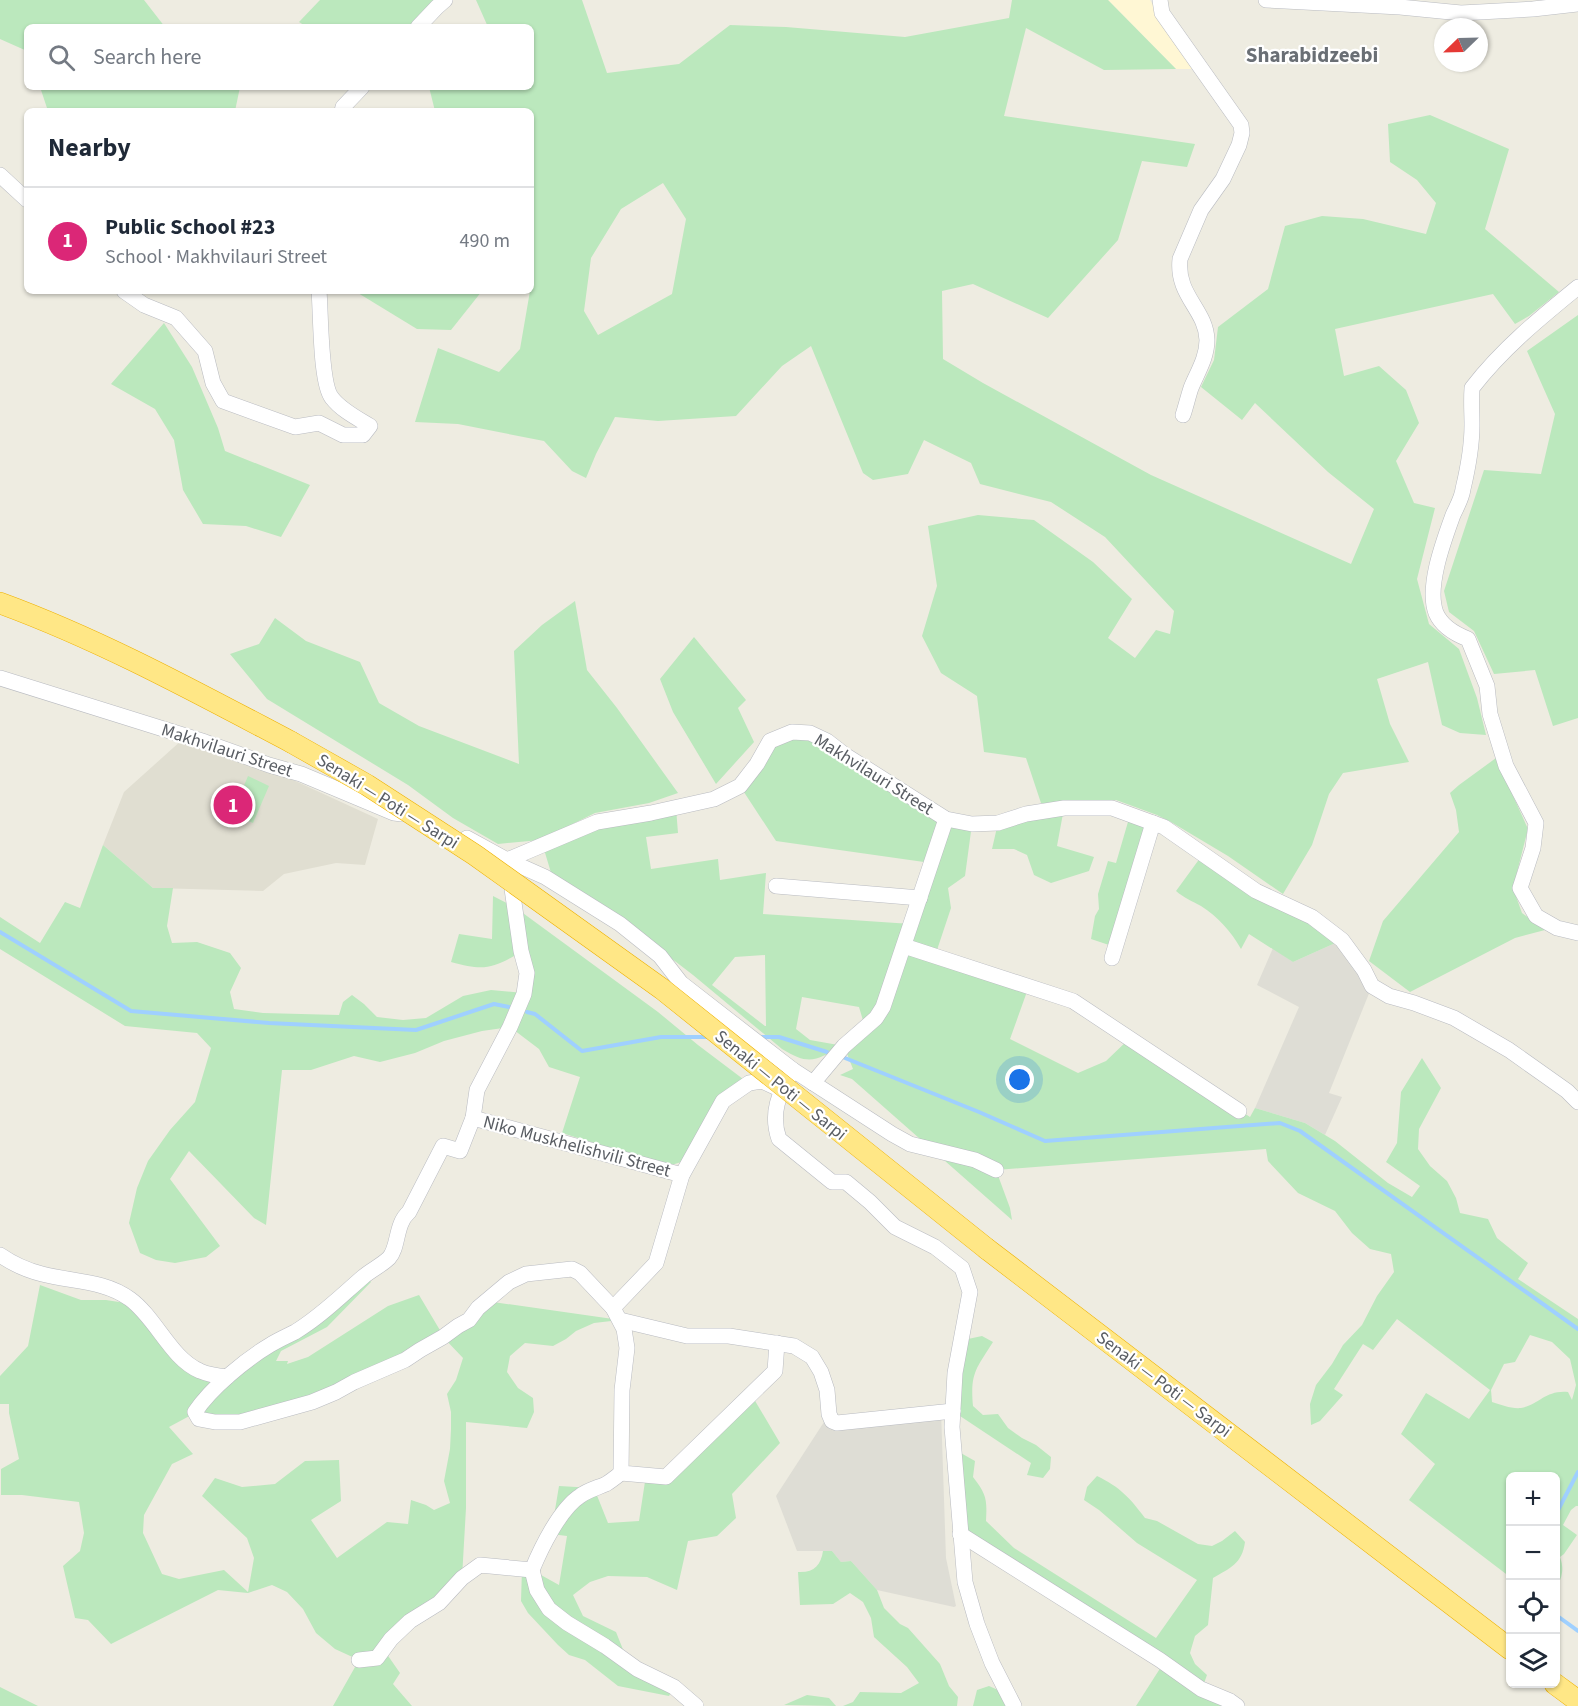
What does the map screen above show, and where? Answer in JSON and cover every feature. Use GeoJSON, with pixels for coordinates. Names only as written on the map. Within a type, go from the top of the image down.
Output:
{"type":"FeatureCollection","features":[{"type":"Feature","properties":{"kind":"highway","name":"Senaki — Poti — Sarpi"},"geometry":{"type":"LineString","coordinates":[[0,603],[148,667],[291,742],[367,785],[475,855],[662,989],[987,1249],[1506,1646]]}},
{"type":"Feature","properties":{"kind":"highway"},"geometry":{"type":"LineString","coordinates":[[1560,1686],[1578,1701]]}},
{"type":"Feature","properties":{"kind":"street"},"geometry":{"type":"LineString","coordinates":[[421,24],[445,0]]}},
{"type":"Feature","properties":{"kind":"street"},"geometry":{"type":"LineString","coordinates":[[1160,0],[1162,13],[1241,125],[1242,133],[1239,145],[1223,179],[1201,210],[1180,259],[1179,267],[1185,291],[1203,320],[1207,340],[1205,357],[1191,388],[1183,415]]}},
{"type":"Feature","properties":{"kind":"street"},"geometry":{"type":"LineString","coordinates":[[1266,0],[1461,13],[1578,4]]}},
{"type":"Feature","properties":{"kind":"street"},"geometry":{"type":"LineString","coordinates":[[343,108],[360,90]]}},
{"type":"Feature","properties":{"kind":"street"},"geometry":{"type":"LineString","coordinates":[[0,175],[24,198]]}},
{"type":"Feature","properties":{"kind":"street"},"geometry":{"type":"LineString","coordinates":[[1578,287],[1507,348],[1472,388],[1470,454],[1463,493],[1439,556],[1435,574],[1434,599],[1436,612],[1442,622],[1455,634],[1467,639],[1471,647],[1487,686],[1490,714],[1506,766],[1536,823],[1533,848],[1520,888],[1536,916],[1557,928],[1578,933]]}},
{"type":"Feature","properties":{"kind":"street"},"geometry":{"type":"LineString","coordinates":[[128,294],[144,305],[177,318],[205,351],[213,383],[223,401],[295,427],[320,423],[343,435],[363,435],[370,426],[346,411],[330,397],[324,376],[319,294]]}},
{"type":"Feature","properties":{"kind":"street","name":"Makhvilauri Street"},"geometry":{"type":"LineString","coordinates":[[0,678],[301,774],[394,813],[423,818],[453,829],[507,860],[597,822],[714,799],[740,786],[757,764],[770,741],[792,732],[810,734],[827,741],[845,755],[946,819],[972,824],[998,823],[1026,814],[1064,808],[1112,808],[1164,827],[1256,891],[1312,917],[1342,940],[1364,970],[1372,986],[1389,996],[1454,1018],[1509,1050],[1567,1091],[1578,1102]]}},
{"type":"Feature","properties":{"kind":"street"},"geometry":{"type":"LineString","coordinates":[[813,1083],[844,1046],[876,1018],[883,1007],[946,819]]}},
{"type":"Feature","properties":{"kind":"street"},"geometry":{"type":"LineString","coordinates":[[1112,958],[1153,823]]}},
{"type":"Feature","properties":{"kind":"street"},"geometry":{"type":"LineString","coordinates":[[507,860],[544,877],[620,924],[660,956],[681,983],[793,1070],[892,1134],[910,1144],[975,1160],[996,1170]]}},
{"type":"Feature","properties":{"kind":"street","name":"Niko Muskhelishvili Street"},"geometry":{"type":"LineString","coordinates":[[227,1377],[272,1343],[295,1331],[390,1257],[403,1217],[409,1212],[442,1146],[460,1151],[472,1118],[477,1090],[510,1027],[524,994],[526,973],[507,860]]}},
{"type":"Feature","properties":{"kind":"street"},"geometry":{"type":"LineString","coordinates":[[776,886],[920,898]]}},
{"type":"Feature","properties":{"kind":"street"},"geometry":{"type":"LineString","coordinates":[[904,946],[1073,1001],[1239,1111]]}},
{"type":"Feature","properties":{"kind":"street"},"geometry":{"type":"LineString","coordinates":[[793,1070],[781,1090],[775,1115],[779,1139],[832,1182],[846,1182],[895,1227],[935,1247],[962,1268],[970,1292],[955,1373],[952,1427],[965,1582],[977,1624],[992,1663],[1014,1706]]}},
{"type":"Feature","properties":{"kind":"street","name":"Niko Muskhelishvili Street"},"geometry":{"type":"LineString","coordinates":[[616,1314],[656,1263],[682,1175],[723,1101],[748,1083],[762,1081],[781,1090]]}},
{"type":"Feature","properties":{"kind":"street","name":"Niko Muskhelishvili Street"},"geometry":{"type":"LineString","coordinates":[[472,1118],[682,1175]]}},
{"type":"Feature","properties":{"kind":"street"},"geometry":{"type":"LineString","coordinates":[[0,1255],[20,1267],[44,1274],[101,1284],[116,1290],[142,1310],[187,1362],[199,1371],[227,1377]]}},
{"type":"Feature","properties":{"kind":"street"},"geometry":{"type":"LineString","coordinates":[[227,1377],[195,1412],[199,1419],[215,1422],[240,1422],[312,1402],[405,1360],[444,1337],[469,1320],[478,1308],[509,1282],[526,1274],[572,1269],[580,1273],[616,1314],[624,1329],[627,1348],[622,1390],[621,1473]]}},
{"type":"Feature","properties":{"kind":"street"},"geometry":{"type":"LineString","coordinates":[[616,1314],[687,1336],[729,1336],[794,1346],[812,1357],[821,1372],[827,1390],[829,1414],[832,1421],[837,1423],[953,1412]]}},
{"type":"Feature","properties":{"kind":"street"},"geometry":{"type":"LineString","coordinates":[[696,1706],[674,1687],[637,1668],[549,1609],[537,1590],[532,1570],[539,1553],[565,1509],[572,1502],[594,1488],[608,1483],[621,1473],[666,1477],[775,1371],[777,1343]]}},
{"type":"Feature","properties":{"kind":"street"},"geometry":{"type":"LineString","coordinates":[[960,1534],[1160,1660],[1201,1689],[1237,1706]]}},
{"type":"Feature","properties":{"kind":"street"},"geometry":{"type":"LineString","coordinates":[[359,1660],[377,1658],[391,1639],[410,1621],[439,1603],[462,1578],[480,1565],[532,1570]]}},
{"type":"Feature","properties":{"kind":"shaded area"},"geometry":{"type":"Polygon","coordinates":[[[1108,0],[1150,0],[1194,69],[1176,69],[1108,0]]]}},
{"type":"Feature","properties":{"kind":"shaded area"},"geometry":{"type":"Polygon","coordinates":[[[183,739],[265,767],[378,819],[365,865],[336,863],[284,874],[263,891],[153,888],[103,845],[124,792],[183,739]]]}},
{"type":"Feature","properties":{"kind":"shaded area"},"geometry":{"type":"Polygon","coordinates":[[[1342,940],[1372,986],[1329,1093],[1342,1097],[1325,1135],[1305,1123],[1255,1108],[1299,1007],[1257,985],[1273,948],[1293,962],[1342,940]]]}},
{"type":"Feature","properties":{"kind":"shaded area"},"geometry":{"type":"Polygon","coordinates":[[[941,1410],[946,1558],[956,1606],[877,1590],[851,1561],[841,1562],[832,1551],[797,1551],[776,1496],[824,1422],[941,1410]]]}},
{"type":"Feature","properties":{"kind":"green space"},"geometry":{"type":"Polygon","coordinates":[[[0,0],[144,0],[163,24],[24,24],[24,50],[0,39],[0,0]]]}},
{"type":"Feature","properties":{"kind":"green space"},"geometry":{"type":"Polygon","coordinates":[[[320,0],[435,0],[412,24],[302,24],[299,22],[320,0]]]}},
{"type":"Feature","properties":{"kind":"green space"},"geometry":{"type":"Polygon","coordinates":[[[476,0],[582,0],[607,73],[679,64],[730,25],[786,27],[905,37],[1009,18],[1012,0],[1108,0],[1176,69],[1104,70],[1026,28],[1004,116],[1195,144],[1187,167],[1142,161],[1118,240],[1048,318],[973,284],[942,291],[943,359],[1151,475],[1351,564],[1374,509],[1328,472],[1255,403],[1242,420],[1201,387],[1214,360],[1218,327],[1268,289],[1285,226],[1322,216],[1363,219],[1426,234],[1436,203],[1417,180],[1390,162],[1388,124],[1430,115],[1509,149],[1485,229],[1559,292],[1515,324],[1493,294],[1335,329],[1344,376],[1379,366],[1406,390],[1419,423],[1396,461],[1414,503],[1435,508],[1417,579],[1429,624],[1459,649],[1477,698],[1486,735],[1460,733],[1442,725],[1428,662],[1377,679],[1390,724],[1409,762],[1343,773],[1329,794],[1312,845],[1283,894],[1228,856],[1157,815],[1116,800],[1062,804],[1041,803],[1026,758],[984,752],[977,696],[941,673],[922,636],[937,586],[928,526],[978,515],[1034,520],[1093,562],[1132,599],[1108,638],[1135,658],[1156,630],[1170,634],[1174,611],[1105,537],[1051,502],[980,484],[971,463],[924,440],[908,474],[873,480],[863,473],[811,346],[782,366],[736,416],[658,421],[615,417],[586,478],[572,471],[544,441],[458,424],[415,422],[438,348],[499,372],[520,349],[529,294],[534,294],[534,108],[434,108],[430,90],[534,90],[534,24],[487,24],[476,0]],[[663,183],[621,209],[591,258],[584,311],[598,335],[672,294],[686,219],[663,183]]]}},
{"type":"Feature","properties":{"kind":"green space"},"geometry":{"type":"Polygon","coordinates":[[[41,90],[239,90],[236,108],[47,108],[41,90]]]}},
{"type":"Feature","properties":{"kind":"green space"},"geometry":{"type":"Polygon","coordinates":[[[360,294],[480,294],[451,330],[417,329],[360,294]]]}},
{"type":"Feature","properties":{"kind":"green space"},"geometry":{"type":"Polygon","coordinates":[[[1578,315],[1578,718],[1553,726],[1535,670],[1494,674],[1474,631],[1449,612],[1444,591],[1484,470],[1541,474],[1555,414],[1527,351],[1578,315]]]}},
{"type":"Feature","properties":{"kind":"green space"},"geometry":{"type":"Polygon","coordinates":[[[164,323],[192,367],[218,428],[225,451],[310,485],[281,537],[246,526],[203,524],[183,490],[174,440],[155,409],[111,384],[164,323]]]}},
{"type":"Feature","properties":{"kind":"green space"},"geometry":{"type":"Polygon","coordinates":[[[575,601],[587,670],[678,793],[649,803],[595,813],[540,840],[498,844],[453,818],[408,785],[267,699],[230,654],[259,644],[275,618],[306,641],[360,662],[379,703],[419,726],[519,764],[514,651],[542,625],[575,601]]]}},
{"type":"Feature","properties":{"kind":"green space"},"geometry":{"type":"Polygon","coordinates":[[[694,637],[746,700],[738,708],[754,742],[716,784],[673,712],[660,679],[694,637]]]}},
{"type":"Feature","properties":{"kind":"green space"},"geometry":{"type":"Polygon","coordinates":[[[810,733],[904,793],[972,824],[965,876],[948,888],[951,908],[935,956],[1029,986],[1010,1039],[1078,1073],[1106,1061],[1130,1038],[1250,1117],[1255,1108],[1305,1123],[1335,1141],[1388,1183],[1412,1197],[1420,1186],[1386,1162],[1397,1143],[1401,1092],[1422,1058],[1441,1088],[1419,1129],[1418,1149],[1430,1166],[1447,1181],[1456,1198],[1460,1213],[1488,1219],[1497,1238],[1528,1263],[1518,1279],[1578,1319],[1578,1506],[1571,1510],[1563,1525],[1577,1535],[1564,1554],[1560,1557],[1560,1472],[1506,1472],[1506,1574],[1409,1500],[1435,1464],[1401,1434],[1426,1393],[1469,1419],[1490,1390],[1397,1319],[1373,1350],[1363,1344],[1334,1389],[1343,1395],[1320,1421],[1311,1425],[1310,1404],[1316,1385],[1343,1345],[1362,1325],[1377,1296],[1394,1272],[1391,1254],[1370,1249],[1352,1233],[1335,1211],[1298,1193],[1268,1161],[1266,1149],[996,1170],[1012,1220],[852,1079],[840,1075],[853,1069],[844,1046],[813,1059],[792,1055],[624,922],[552,876],[543,846],[597,822],[676,808],[678,833],[646,837],[651,869],[718,859],[720,880],[766,873],[763,914],[911,924],[931,863],[776,841],[740,786],[770,741],[810,733]],[[765,955],[735,957],[712,985],[766,1026],[765,955]],[[802,997],[796,1029],[810,1040],[844,1046],[865,1027],[859,1007],[802,997]],[[1530,1335],[1515,1362],[1504,1364],[1491,1390],[1492,1402],[1521,1408],[1560,1392],[1568,1392],[1572,1400],[1576,1385],[1570,1359],[1552,1342],[1530,1335]]]}},
{"type":"Feature","properties":{"kind":"green space"},"geometry":{"type":"Polygon","coordinates":[[[1496,758],[1528,829],[1513,888],[1522,913],[1545,930],[1515,938],[1410,992],[1369,961],[1383,921],[1459,832],[1456,810],[1450,793],[1496,758]]]}},
{"type":"Feature","properties":{"kind":"green space"},"geometry":{"type":"Polygon","coordinates":[[[248,776],[269,786],[253,823],[232,814],[248,776]]]}},
{"type":"Feature","properties":{"kind":"green space"},"geometry":{"type":"Polygon","coordinates":[[[1064,808],[1057,846],[1094,857],[1089,871],[1051,883],[1034,875],[1027,855],[1014,849],[992,849],[998,823],[1064,808]]]}},
{"type":"Feature","properties":{"kind":"green space"},"geometry":{"type":"Polygon","coordinates":[[[1130,815],[1153,823],[1115,947],[1091,939],[1095,916],[1099,909],[1098,894],[1108,861],[1116,863],[1130,815]]]}},
{"type":"Feature","properties":{"kind":"green space"},"geometry":{"type":"Polygon","coordinates":[[[103,845],[153,888],[173,888],[167,926],[172,943],[197,942],[230,953],[241,968],[230,992],[234,1009],[263,1013],[339,1015],[343,1002],[352,995],[377,1017],[403,1020],[426,1018],[463,996],[491,990],[524,993],[521,952],[487,967],[472,967],[451,962],[459,934],[492,939],[493,896],[516,908],[658,1012],[743,1079],[688,1160],[668,1166],[562,1133],[580,1077],[549,1067],[539,1049],[510,1027],[482,1031],[444,1041],[415,1053],[380,1062],[354,1056],[311,1070],[282,1070],[266,1225],[254,1218],[189,1151],[170,1179],[220,1246],[206,1257],[175,1263],[156,1260],[140,1253],[129,1223],[137,1188],[148,1161],[170,1130],[195,1102],[211,1048],[197,1033],[125,1026],[0,949],[0,917],[40,943],[65,902],[80,908],[103,845]]]}},
{"type":"Feature","properties":{"kind":"green space"},"geometry":{"type":"Polygon","coordinates":[[[1203,854],[1342,940],[1293,962],[1249,934],[1241,949],[1228,930],[1213,915],[1176,891],[1203,854]]]}},
{"type":"Feature","properties":{"kind":"green space"},"geometry":{"type":"Polygon","coordinates":[[[366,1275],[371,1282],[327,1327],[281,1351],[276,1361],[288,1361],[287,1364],[308,1357],[388,1306],[419,1295],[444,1337],[486,1301],[620,1320],[594,1323],[576,1331],[553,1346],[525,1343],[510,1356],[507,1372],[518,1388],[533,1398],[534,1412],[527,1428],[466,1422],[466,1508],[462,1578],[384,1650],[400,1673],[393,1684],[412,1706],[333,1706],[359,1660],[335,1649],[316,1633],[303,1609],[287,1592],[272,1585],[248,1593],[218,1590],[111,1644],[88,1620],[75,1618],[63,1566],[80,1551],[84,1533],[79,1502],[22,1495],[1,1495],[1,1469],[19,1459],[9,1404],[0,1404],[0,1376],[28,1346],[40,1285],[81,1300],[106,1300],[132,1304],[179,1359],[227,1377],[366,1275]],[[443,1337],[405,1360],[240,1422],[195,1413],[169,1427],[193,1454],[172,1464],[144,1515],[143,1533],[162,1574],[179,1579],[224,1570],[248,1592],[254,1558],[247,1538],[202,1496],[215,1478],[242,1487],[275,1484],[305,1461],[339,1460],[341,1501],[311,1520],[337,1558],[387,1522],[408,1524],[411,1500],[434,1510],[450,1503],[444,1481],[451,1429],[451,1412],[447,1394],[456,1380],[463,1358],[443,1337]]]}},
{"type":"Feature","properties":{"kind":"green space"},"geometry":{"type":"Polygon","coordinates":[[[982,1336],[993,1342],[974,1378],[973,1406],[983,1415],[998,1414],[1008,1428],[1051,1457],[1050,1469],[1043,1478],[1027,1475],[1031,1463],[957,1414],[960,1374],[968,1339],[982,1336]]]}},
{"type":"Feature","properties":{"kind":"green space"},"geometry":{"type":"Polygon","coordinates":[[[751,1394],[780,1443],[732,1494],[736,1518],[717,1536],[688,1541],[677,1590],[647,1577],[608,1576],[590,1582],[573,1595],[583,1616],[616,1632],[628,1662],[674,1687],[669,1696],[618,1686],[585,1660],[569,1655],[528,1613],[521,1601],[522,1569],[532,1570],[559,1585],[567,1536],[551,1534],[559,1486],[594,1488],[608,1523],[639,1521],[646,1475],[666,1476],[751,1394]]]}},
{"type":"Feature","properties":{"kind":"green space"},"geometry":{"type":"Polygon","coordinates":[[[959,1452],[975,1461],[973,1477],[985,1498],[986,1521],[1014,1548],[1156,1638],[1197,1580],[1137,1543],[1084,1500],[1087,1487],[1097,1476],[1124,1494],[1145,1518],[1157,1521],[1198,1544],[1212,1546],[1235,1531],[1245,1542],[1241,1556],[1234,1564],[1213,1578],[1208,1625],[1195,1636],[1190,1653],[1195,1664],[1207,1675],[1203,1686],[966,1532],[959,1452]]]}},
{"type":"Feature","properties":{"kind":"green space"},"geometry":{"type":"Polygon","coordinates":[[[823,1551],[832,1551],[841,1562],[851,1561],[877,1590],[884,1608],[900,1624],[908,1628],[940,1664],[949,1686],[958,1697],[957,1706],[843,1706],[853,1702],[860,1692],[901,1693],[919,1683],[907,1667],[874,1637],[871,1618],[863,1602],[850,1593],[833,1604],[800,1605],[798,1572],[816,1567],[823,1551]]]}},
{"type":"Feature","properties":{"kind":"green space"},"geometry":{"type":"Polygon","coordinates":[[[1560,1557],[1562,1570],[1560,1581],[1560,1557]]]}},
{"type":"Feature","properties":{"kind":"green space"},"geometry":{"type":"Polygon","coordinates":[[[1161,1667],[1226,1706],[1136,1706],[1161,1667]]]}},
{"type":"Feature","properties":{"kind":"green space"},"geometry":{"type":"Polygon","coordinates":[[[989,1686],[1007,1694],[1014,1706],[973,1706],[977,1690],[989,1686]]]}},
{"type":"Feature","properties":{"kind":"green space"},"geometry":{"type":"Polygon","coordinates":[[[0,1687],[38,1706],[0,1706],[0,1687]]]}},
{"type":"Feature","properties":{"kind":"green space"},"geometry":{"type":"Polygon","coordinates":[[[807,1695],[829,1698],[836,1706],[784,1705],[807,1695]]]}},
{"type":"Feature","properties":{"kind":"waterway"},"geometry":{"type":"LineString","coordinates":[[0,932],[131,1011],[269,1023],[416,1030],[494,1004],[509,1007]]}},
{"type":"Feature","properties":{"kind":"waterway"},"geometry":{"type":"LineString","coordinates":[[527,1012],[535,1014],[582,1051],[661,1037],[707,1037]]}},
{"type":"Feature","properties":{"kind":"waterway"},"geometry":{"type":"LineString","coordinates":[[760,1037],[779,1037],[827,1052]]}},
{"type":"Feature","properties":{"kind":"waterway"},"geometry":{"type":"LineString","coordinates":[[845,1058],[1045,1141],[1280,1123],[1300,1131],[1578,1329]]}},
{"type":"Feature","properties":{"kind":"waterway"},"geometry":{"type":"LineString","coordinates":[[1560,1506],[1578,1472]]}},
{"type":"Feature","properties":{"kind":"waterway"},"geometry":{"type":"LineString","coordinates":[[1560,1618],[1578,1631]]}},
{"type":"Feature","properties":{"kind":"place","name":"Public School #23"},"geometry":{"type":"Point","coordinates":[233,805]}},
{"type":"Feature","properties":{"kind":"district","name":"Sharabidzeebi"},"geometry":{"type":"Point","coordinates":[1312,55]}}]}
